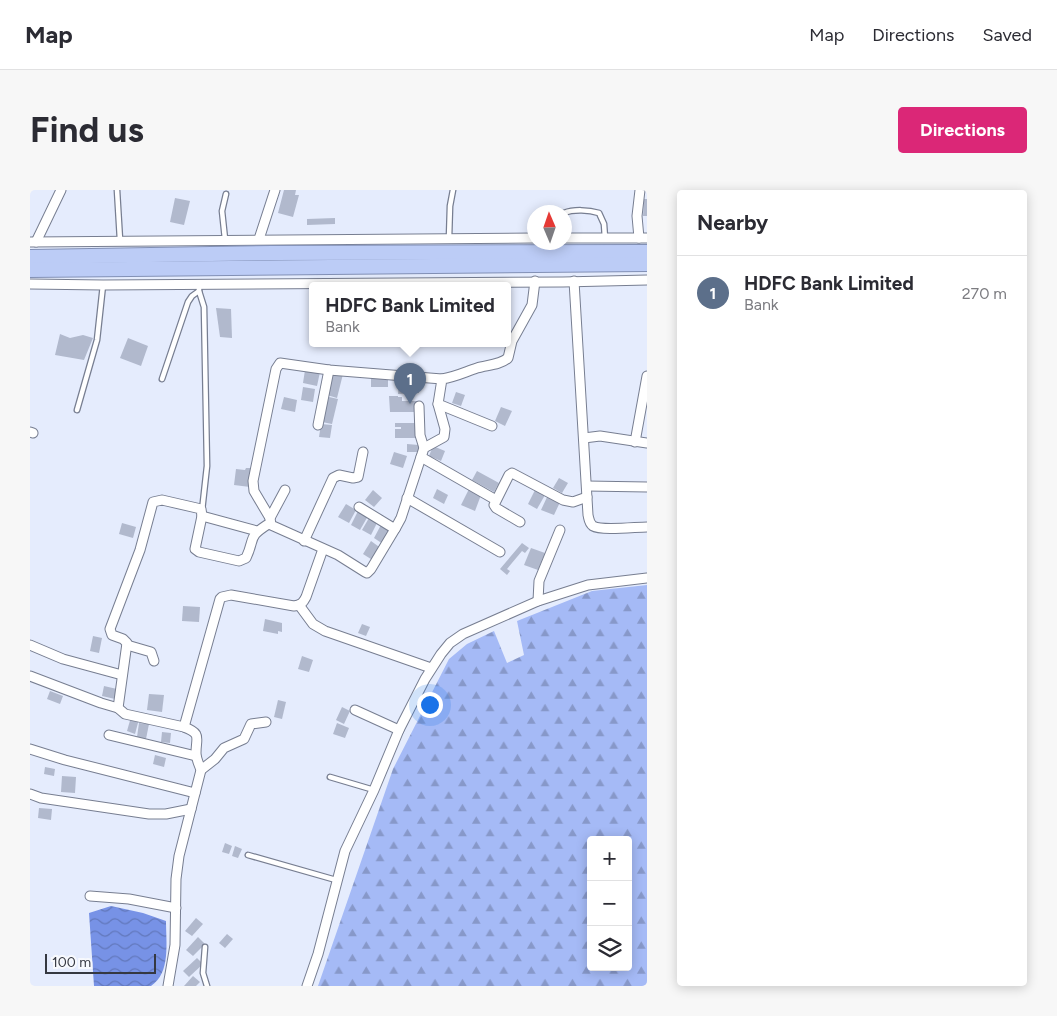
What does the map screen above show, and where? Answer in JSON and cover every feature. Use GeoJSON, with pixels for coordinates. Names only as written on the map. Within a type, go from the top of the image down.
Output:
{"type":"FeatureCollection","features":[{"type":"Feature","properties":{"kind":"highway"},"geometry":{"type":"LineString","coordinates":[[30,257],[272,253],[647,252]]}},
{"type":"Feature","properties":{"kind":"highway"},"geometry":{"type":"LineString","coordinates":[[30,270],[647,264]]}},
{"type":"Feature","properties":{"kind":"street"},"geometry":{"type":"LineString","coordinates":[[61,190],[33,242],[527,238]]}},
{"type":"Feature","properties":{"kind":"street"},"geometry":{"type":"LineString","coordinates":[[259,239],[275,190]]}},
{"type":"Feature","properties":{"kind":"street"},"geometry":{"type":"LineString","coordinates":[[572,238],[643,238],[637,216],[640,190]]}},
{"type":"Feature","properties":{"kind":"street"},"geometry":{"type":"LineString","coordinates":[[478,282],[647,280]]}},
{"type":"Feature","properties":{"kind":"street"},"geometry":{"type":"LineString","coordinates":[[511,345],[532,305],[534,281]]}},
{"type":"Feature","properties":{"kind":"street"},"geometry":{"type":"LineString","coordinates":[[574,282],[590,523],[594,527],[647,527]]}},
{"type":"Feature","properties":{"kind":"street"},"geometry":{"type":"LineString","coordinates":[[30,284],[199,287],[309,285]]}},
{"type":"Feature","properties":{"kind":"street"},"geometry":{"type":"LineString","coordinates":[[420,406],[420,435],[424,448],[395,529],[367,573],[338,555],[274,528],[254,491],[253,481],[278,365],[284,362],[329,370],[442,379],[501,362],[508,358],[511,347]]}},
{"type":"Feature","properties":{"kind":"street"},"geometry":{"type":"LineString","coordinates":[[318,425],[329,370]]}},
{"type":"Feature","properties":{"kind":"street"},"geometry":{"type":"LineString","coordinates":[[635,442],[647,376]]}},
{"type":"Feature","properties":{"kind":"street"},"geometry":{"type":"LineString","coordinates":[[424,448],[444,437],[445,429],[438,404],[442,379]]}},
{"type":"Feature","properties":{"kind":"street"},"geometry":{"type":"LineString","coordinates":[[438,404],[492,426]]}},
{"type":"Feature","properties":{"kind":"street"},"geometry":{"type":"LineString","coordinates":[[584,438],[600,436],[647,443]]}},
{"type":"Feature","properties":{"kind":"street"},"geometry":{"type":"LineString","coordinates":[[304,541],[333,478],[339,475],[353,478],[358,477],[363,452]]}},
{"type":"Feature","properties":{"kind":"street"},"geometry":{"type":"LineString","coordinates":[[421,457],[496,500]]}},
{"type":"Feature","properties":{"kind":"street"},"geometry":{"type":"LineString","coordinates":[[520,522],[496,508],[496,500],[509,475],[512,473],[562,500],[573,502],[587,497]]}},
{"type":"Feature","properties":{"kind":"street"},"geometry":{"type":"LineString","coordinates":[[587,486],[647,487]]}},
{"type":"Feature","properties":{"kind":"street"},"geometry":{"type":"LineString","coordinates":[[118,708],[127,645],[126,641],[112,635],[110,629],[140,550],[153,502],[162,500],[201,509],[202,514],[195,549],[199,552],[243,561],[248,556],[250,542],[257,531],[270,521],[285,490]]}},
{"type":"Feature","properties":{"kind":"street"},"geometry":{"type":"LineString","coordinates":[[407,498],[500,552]]}},
{"type":"Feature","properties":{"kind":"street"},"geometry":{"type":"LineString","coordinates":[[359,507],[395,529]]}},
{"type":"Feature","properties":{"kind":"street"},"geometry":{"type":"LineString","coordinates":[[202,514],[257,531]]}},
{"type":"Feature","properties":{"kind":"street"},"geometry":{"type":"LineString","coordinates":[[538,601],[539,581],[560,530]]}},
{"type":"Feature","properties":{"kind":"street"},"geometry":{"type":"LineString","coordinates":[[184,728],[222,597],[231,595],[294,606],[304,603],[323,549]]}},
{"type":"Feature","properties":{"kind":"street"},"geometry":{"type":"LineString","coordinates":[[307,986],[318,954],[345,851],[374,790],[399,730],[431,668],[450,643],[463,634],[538,601],[588,585],[647,578]]}},
{"type":"Feature","properties":{"kind":"street"},"geometry":{"type":"LineString","coordinates":[[299,605],[313,624],[325,631],[431,668]]}},
{"type":"Feature","properties":{"kind":"street"},"geometry":{"type":"LineString","coordinates":[[30,645],[63,658],[122,675]]}},
{"type":"Feature","properties":{"kind":"street"},"geometry":{"type":"LineString","coordinates":[[127,645],[151,652],[154,661]]}},
{"type":"Feature","properties":{"kind":"street"},"geometry":{"type":"LineString","coordinates":[[30,676],[118,708],[126,714],[184,728],[196,734],[198,742],[196,756],[200,770],[178,862],[175,945],[168,986]]}},
{"type":"Feature","properties":{"kind":"street"},"geometry":{"type":"LineString","coordinates":[[355,710],[399,730]]}},
{"type":"Feature","properties":{"kind":"street"},"geometry":{"type":"LineString","coordinates":[[200,770],[227,746],[244,740],[251,724],[266,722]]}},
{"type":"Feature","properties":{"kind":"street"},"geometry":{"type":"LineString","coordinates":[[109,734],[196,756]]}},
{"type":"Feature","properties":{"kind":"street"},"geometry":{"type":"LineString","coordinates":[[30,749],[65,760],[195,793]]}},
{"type":"Feature","properties":{"kind":"street"},"geometry":{"type":"LineString","coordinates":[[30,794],[41,798],[149,814],[166,814],[191,808]]}},
{"type":"Feature","properties":{"kind":"street"},"geometry":{"type":"LineString","coordinates":[[90,896],[129,899],[176,908]]}},
{"type":"Feature","properties":{"kind":"lane"},"geometry":{"type":"LineString","coordinates":[[117,190],[120,240]]}},
{"type":"Feature","properties":{"kind":"lane"},"geometry":{"type":"LineString","coordinates":[[449,238],[450,206],[453,190]]}},
{"type":"Feature","properties":{"kind":"lane"},"geometry":{"type":"LineString","coordinates":[[225,239],[222,211],[226,194]]}},
{"type":"Feature","properties":{"kind":"lane"},"geometry":{"type":"LineString","coordinates":[[572,211],[593,211],[599,213],[604,224],[605,238]]}},
{"type":"Feature","properties":{"kind":"lane"},"geometry":{"type":"LineString","coordinates":[[77,410],[97,340],[102,285]]}},
{"type":"Feature","properties":{"kind":"lane"},"geometry":{"type":"LineString","coordinates":[[162,379],[188,302],[199,287]]}},
{"type":"Feature","properties":{"kind":"lane"},"geometry":{"type":"LineString","coordinates":[[199,287],[204,307],[207,466],[202,514]]}},
{"type":"Feature","properties":{"kind":"lane"},"geometry":{"type":"LineString","coordinates":[[330,777],[374,790]]}},
{"type":"Feature","properties":{"kind":"lane"},"geometry":{"type":"LineString","coordinates":[[248,855],[336,880]]}},
{"type":"Feature","properties":{"kind":"lane"},"geometry":{"type":"LineString","coordinates":[[204,947],[203,973],[206,986]]}},
{"type":"Feature","properties":{"kind":"green space"},"geometry":{"type":"Polygon","coordinates":[[[647,585],[647,986],[318,986],[393,769],[449,659],[467,644],[494,631],[507,663],[524,655],[517,621],[592,591],[647,585]]]}},
{"type":"Feature","properties":{"kind":"water"},"geometry":{"type":"Polygon","coordinates":[[[111,906],[143,913],[166,921],[167,947],[165,965],[162,973],[151,986],[94,986],[89,913],[111,906]]]}},
{"type":"Feature","properties":{"kind":"building"},"geometry":{"type":"Polygon","coordinates":[[[284,190],[296,190],[295,195],[299,195],[293,217],[278,213],[284,190]]]}},
{"type":"Feature","properties":{"kind":"building"},"geometry":{"type":"Polygon","coordinates":[[[175,198],[190,201],[184,225],[170,222],[175,198]]]}},
{"type":"Feature","properties":{"kind":"building"},"geometry":{"type":"Polygon","coordinates":[[[644,199],[647,199],[647,216],[643,216],[644,199]]]}},
{"type":"Feature","properties":{"kind":"building"},"geometry":{"type":"Polygon","coordinates":[[[335,218],[335,224],[307,225],[307,219],[335,218]]]}},
{"type":"Feature","properties":{"kind":"building"},"geometry":{"type":"Polygon","coordinates":[[[216,308],[231,309],[232,338],[220,337],[216,308]]]}},
{"type":"Feature","properties":{"kind":"building"},"geometry":{"type":"Polygon","coordinates":[[[60,334],[70,338],[83,335],[93,338],[84,360],[55,355],[60,334]]]}},
{"type":"Feature","properties":{"kind":"building"},"geometry":{"type":"Polygon","coordinates":[[[128,338],[148,346],[141,366],[120,358],[128,338]]]}},
{"type":"Feature","properties":{"kind":"building"},"geometry":{"type":"Polygon","coordinates":[[[305,370],[320,372],[317,386],[303,383],[305,370]]]}},
{"type":"Feature","properties":{"kind":"building"},"geometry":{"type":"Polygon","coordinates":[[[332,372],[343,374],[337,398],[327,395],[332,372]]]}},
{"type":"Feature","properties":{"kind":"building"},"geometry":{"type":"Polygon","coordinates":[[[371,376],[388,377],[388,387],[371,387],[371,376]]]}},
{"type":"Feature","properties":{"kind":"building"},"geometry":{"type":"Polygon","coordinates":[[[399,383],[413,384],[413,387],[419,387],[419,393],[398,394],[399,383]]]}},
{"type":"Feature","properties":{"kind":"building"},"geometry":{"type":"Polygon","coordinates":[[[303,387],[315,389],[313,402],[301,400],[303,387]]]}},
{"type":"Feature","properties":{"kind":"building"},"geometry":{"type":"Polygon","coordinates":[[[456,392],[465,395],[461,406],[452,403],[456,392]]]}},
{"type":"Feature","properties":{"kind":"building"},"geometry":{"type":"Polygon","coordinates":[[[389,396],[402,397],[402,401],[418,401],[418,412],[390,412],[389,396]]]}},
{"type":"Feature","properties":{"kind":"building"},"geometry":{"type":"Polygon","coordinates":[[[284,397],[297,400],[295,412],[281,409],[284,397]]]}},
{"type":"Feature","properties":{"kind":"building"},"geometry":{"type":"Polygon","coordinates":[[[329,397],[338,399],[332,424],[322,422],[329,397]]]}},
{"type":"Feature","properties":{"kind":"building"},"geometry":{"type":"Polygon","coordinates":[[[501,407],[512,411],[505,426],[495,421],[501,407]]]}},
{"type":"Feature","properties":{"kind":"building"},"geometry":{"type":"Polygon","coordinates":[[[395,423],[416,423],[416,438],[395,438],[395,429],[401,429],[401,427],[395,427],[395,423]]]}},
{"type":"Feature","properties":{"kind":"building"},"geometry":{"type":"Polygon","coordinates":[[[321,424],[332,425],[330,438],[319,437],[321,424]]]}},
{"type":"Feature","properties":{"kind":"building"},"geometry":{"type":"Polygon","coordinates":[[[407,444],[419,445],[419,452],[407,452],[407,444]]]}},
{"type":"Feature","properties":{"kind":"building"},"geometry":{"type":"Polygon","coordinates":[[[433,446],[445,451],[441,461],[429,456],[433,446]]]}},
{"type":"Feature","properties":{"kind":"building"},"geometry":{"type":"Polygon","coordinates":[[[394,452],[407,456],[403,468],[390,464],[394,452]]]}},
{"type":"Feature","properties":{"kind":"building"},"geometry":{"type":"Polygon","coordinates":[[[246,468],[252,468],[250,487],[234,485],[236,469],[245,470],[246,468]]]}},
{"type":"Feature","properties":{"kind":"building"},"geometry":{"type":"Polygon","coordinates":[[[477,471],[499,483],[494,492],[472,480],[477,471]]]}},
{"type":"Feature","properties":{"kind":"building"},"geometry":{"type":"Polygon","coordinates":[[[559,478],[568,483],[562,493],[553,488],[559,478]]]}},
{"type":"Feature","properties":{"kind":"building"},"geometry":{"type":"Polygon","coordinates":[[[437,489],[448,495],[444,504],[433,498],[437,489]]]}},
{"type":"Feature","properties":{"kind":"building"},"geometry":{"type":"Polygon","coordinates":[[[469,489],[481,495],[475,511],[461,505],[469,489]]]}},
{"type":"Feature","properties":{"kind":"building"},"geometry":{"type":"Polygon","coordinates":[[[373,490],[382,498],[374,507],[365,500],[373,490]]]}},
{"type":"Feature","properties":{"kind":"building"},"geometry":{"type":"Polygon","coordinates":[[[535,490],[545,495],[537,509],[528,504],[535,490]]]}},
{"type":"Feature","properties":{"kind":"building"},"geometry":{"type":"Polygon","coordinates":[[[548,495],[561,500],[554,515],[541,510],[548,495]]]}},
{"type":"Feature","properties":{"kind":"building"},"geometry":{"type":"Polygon","coordinates":[[[346,504],[356,510],[349,523],[338,517],[346,504]]]}},
{"type":"Feature","properties":{"kind":"building"},"geometry":{"type":"Polygon","coordinates":[[[358,511],[368,516],[360,530],[351,525],[358,511]]]}},
{"type":"Feature","properties":{"kind":"building"},"geometry":{"type":"Polygon","coordinates":[[[369,518],[377,523],[371,535],[362,530],[369,518]]]}},
{"type":"Feature","properties":{"kind":"building"},"geometry":{"type":"Polygon","coordinates":[[[122,523],[136,527],[133,538],[119,534],[122,523]]]}},
{"type":"Feature","properties":{"kind":"building"},"geometry":{"type":"Polygon","coordinates":[[[382,523],[392,529],[383,544],[374,538],[382,523]]]}},
{"type":"Feature","properties":{"kind":"building"},"geometry":{"type":"Polygon","coordinates":[[[371,541],[382,549],[374,561],[363,554],[371,541]]]}},
{"type":"Feature","properties":{"kind":"building"},"geometry":{"type":"Polygon","coordinates":[[[522,543],[529,548],[525,553],[522,551],[507,569],[510,571],[507,575],[500,569],[522,543]]]}},
{"type":"Feature","properties":{"kind":"building"},"geometry":{"type":"Polygon","coordinates":[[[531,548],[545,553],[538,570],[524,565],[531,548]]]}},
{"type":"Feature","properties":{"kind":"building"},"geometry":{"type":"Polygon","coordinates":[[[183,606],[200,607],[199,622],[182,621],[183,606]]]}},
{"type":"Feature","properties":{"kind":"building"},"geometry":{"type":"Polygon","coordinates":[[[265,619],[282,623],[282,632],[278,631],[278,634],[263,631],[265,619]]]}},
{"type":"Feature","properties":{"kind":"building"},"geometry":{"type":"Polygon","coordinates":[[[362,624],[370,627],[366,636],[358,633],[362,624]]]}},
{"type":"Feature","properties":{"kind":"building"},"geometry":{"type":"Polygon","coordinates":[[[93,636],[102,638],[99,653],[90,651],[93,636]]]}},
{"type":"Feature","properties":{"kind":"building"},"geometry":{"type":"Polygon","coordinates":[[[302,656],[313,660],[309,672],[298,669],[302,656]]]}},
{"type":"Feature","properties":{"kind":"building"},"geometry":{"type":"Polygon","coordinates":[[[104,686],[117,689],[115,699],[102,696],[104,686]]]}},
{"type":"Feature","properties":{"kind":"building"},"geometry":{"type":"Polygon","coordinates":[[[50,691],[63,696],[60,704],[47,699],[50,691]]]}},
{"type":"Feature","properties":{"kind":"building"},"geometry":{"type":"Polygon","coordinates":[[[149,694],[164,695],[162,712],[147,710],[149,694]]]}},
{"type":"Feature","properties":{"kind":"building"},"geometry":{"type":"Polygon","coordinates":[[[278,700],[286,702],[282,719],[274,717],[278,700]]]}},
{"type":"Feature","properties":{"kind":"building"},"geometry":{"type":"Polygon","coordinates":[[[342,707],[350,711],[344,724],[336,720],[342,707]]]}},
{"type":"Feature","properties":{"kind":"building"},"geometry":{"type":"Polygon","coordinates":[[[131,717],[139,719],[135,734],[127,731],[131,717]]]}},
{"type":"Feature","properties":{"kind":"building"},"geometry":{"type":"Polygon","coordinates":[[[139,723],[149,724],[146,739],[137,737],[139,723]]]}},
{"type":"Feature","properties":{"kind":"building"},"geometry":{"type":"Polygon","coordinates":[[[337,723],[349,728],[345,738],[333,734],[337,723]]]}},
{"type":"Feature","properties":{"kind":"building"},"geometry":{"type":"Polygon","coordinates":[[[162,732],[171,733],[170,743],[161,742],[162,732]]]}},
{"type":"Feature","properties":{"kind":"building"},"geometry":{"type":"Polygon","coordinates":[[[155,755],[166,758],[164,767],[153,764],[155,755]]]}},
{"type":"Feature","properties":{"kind":"building"},"geometry":{"type":"Polygon","coordinates":[[[45,767],[55,769],[54,776],[44,774],[45,767]]]}},
{"type":"Feature","properties":{"kind":"building"},"geometry":{"type":"Polygon","coordinates":[[[62,776],[76,777],[75,793],[61,792],[62,776]]]}},
{"type":"Feature","properties":{"kind":"building"},"geometry":{"type":"Polygon","coordinates":[[[39,808],[52,809],[51,820],[38,818],[39,808]]]}},
{"type":"Feature","properties":{"kind":"building"},"geometry":{"type":"Polygon","coordinates":[[[225,843],[232,846],[229,854],[222,852],[225,843]]]}},
{"type":"Feature","properties":{"kind":"building"},"geometry":{"type":"Polygon","coordinates":[[[235,846],[242,849],[238,858],[232,856],[235,846]]]}},
{"type":"Feature","properties":{"kind":"building"},"geometry":{"type":"Polygon","coordinates":[[[196,918],[203,924],[192,936],[185,931],[196,918]]]}},
{"type":"Feature","properties":{"kind":"building"},"geometry":{"type":"Polygon","coordinates":[[[227,934],[233,939],[225,948],[219,943],[227,934]]]}},
{"type":"Feature","properties":{"kind":"building"},"geometry":{"type":"Polygon","coordinates":[[[198,937],[205,944],[193,956],[186,950],[198,937]]]}},
{"type":"Feature","properties":{"kind":"building"},"geometry":{"type":"Polygon","coordinates":[[[197,958],[203,964],[189,977],[183,971],[197,958]]]}},
{"type":"Feature","properties":{"kind":"building"},"geometry":{"type":"Polygon","coordinates":[[[193,976],[200,982],[196,986],[184,986],[193,976]]]}},
{"type":"Feature","properties":{"kind":"place","name":"HDFC Bank Limited"},"geometry":{"type":"Point","coordinates":[410,404]}}]}
